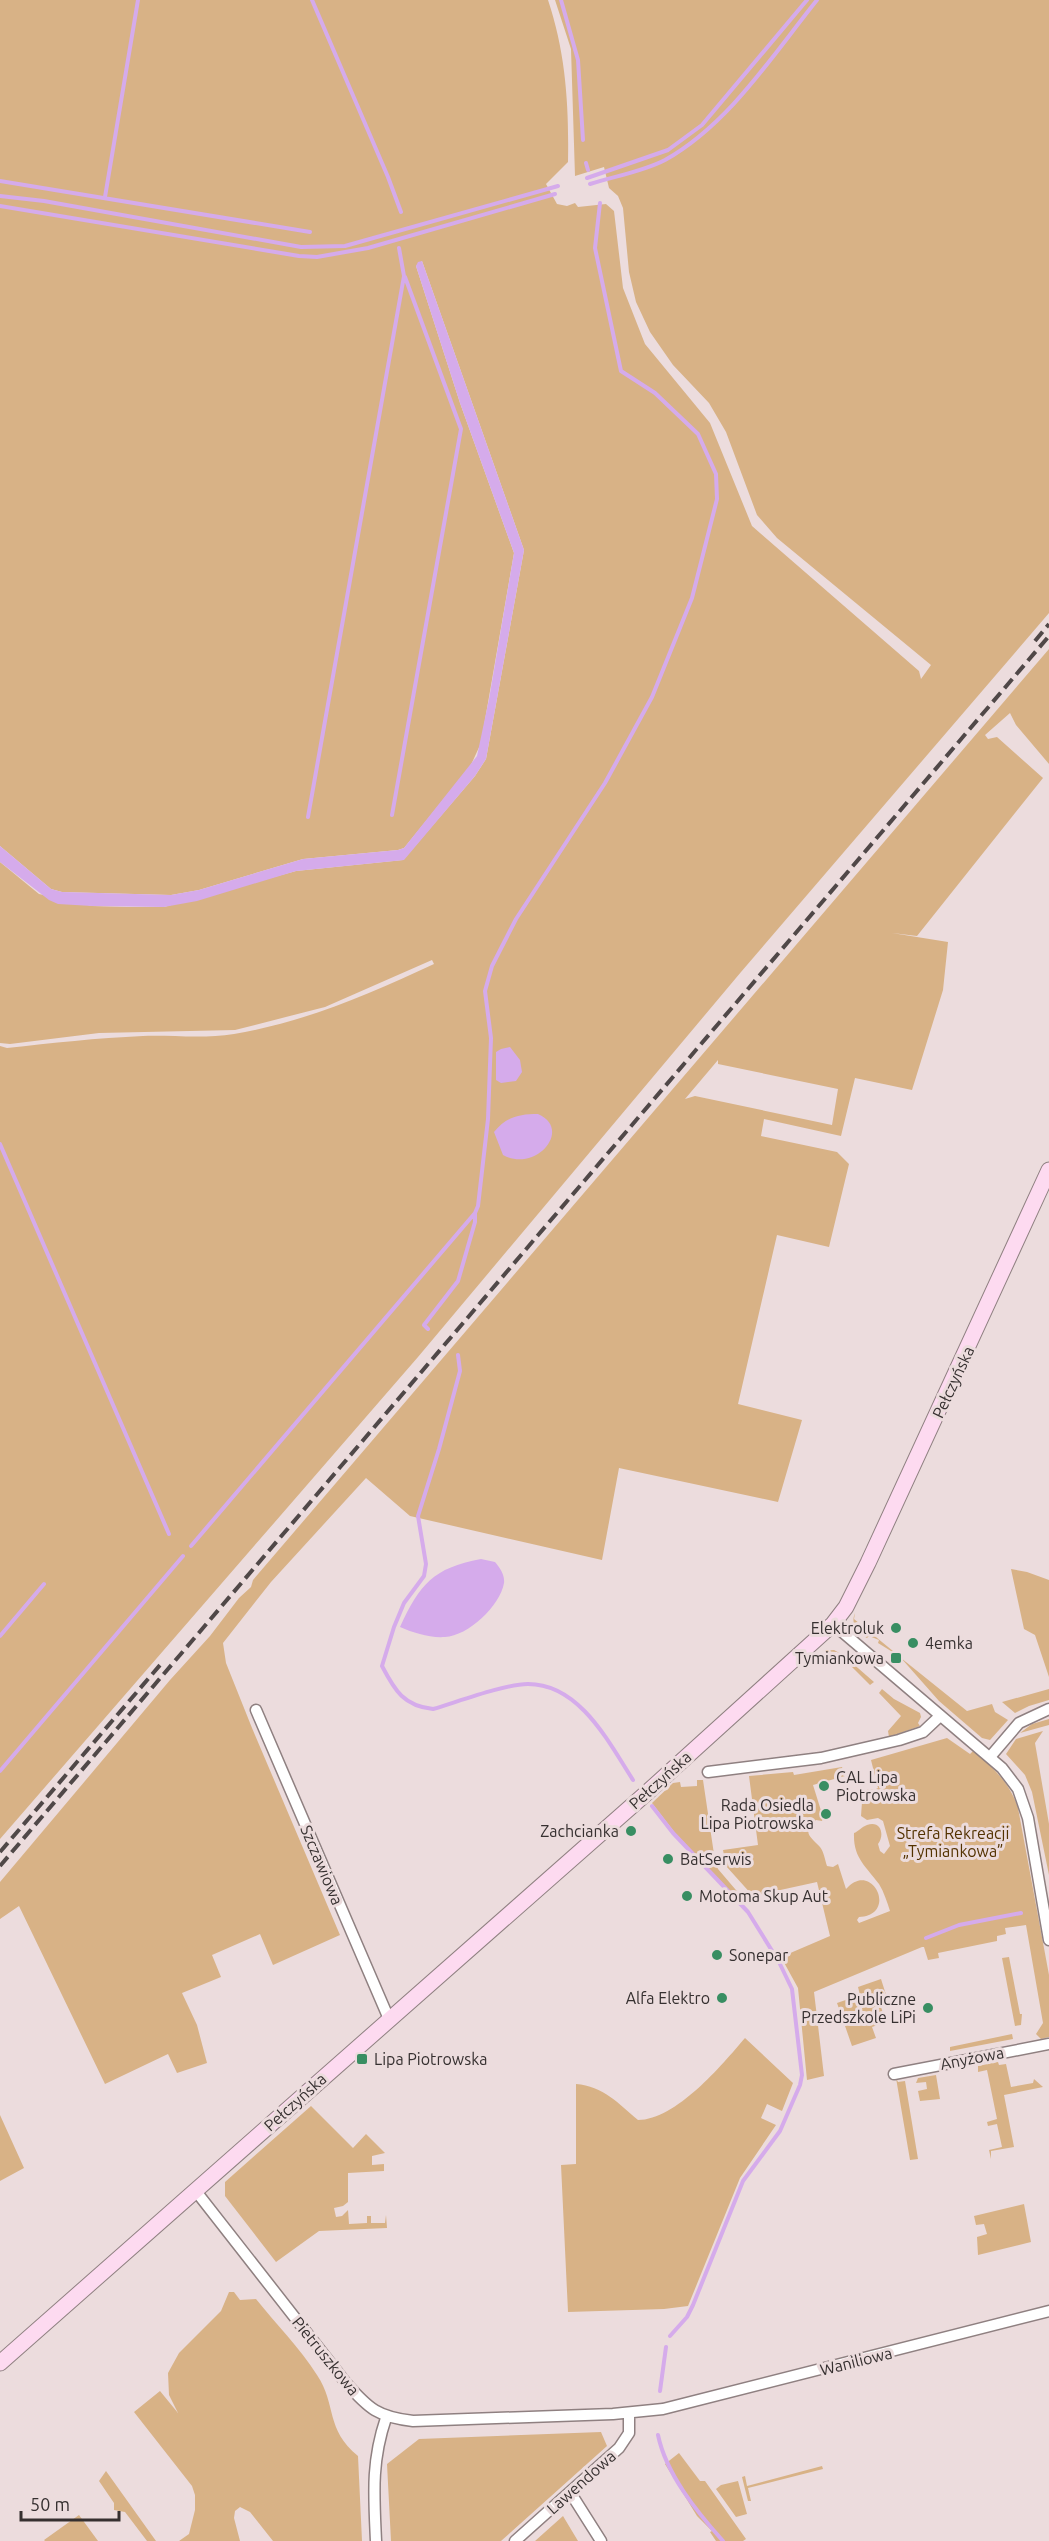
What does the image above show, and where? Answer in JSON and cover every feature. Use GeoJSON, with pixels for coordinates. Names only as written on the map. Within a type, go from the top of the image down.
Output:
{"type":"FeatureCollection","features":[{"type":"Feature","properties":{"kind":"main road","name":"Pełczyńska"},"geometry":{"type":"LineString","coordinates":[[0,2363],[833,1624],[846,1607],[868,1563],[1049,1170]]}},
{"type":"Feature","properties":{"kind":"street"},"geometry":{"type":"LineString","coordinates":[[833,1624],[990,1757],[1011,1779],[1025,1803],[1049,1940]]}},
{"type":"Feature","properties":{"kind":"street"},"geometry":{"type":"LineString","coordinates":[[990,1757],[1019,1723],[1049,1709]]}},
{"type":"Feature","properties":{"kind":"street","name":"Szczawiowa"},"geometry":{"type":"LineString","coordinates":[[256,1710],[389,2019]]}},
{"type":"Feature","properties":{"kind":"street"},"geometry":{"type":"LineString","coordinates":[[708,1772],[821,1758],[899,1740],[922,1732],[940,1716]]}},
{"type":"Feature","properties":{"kind":"street","name":"Anyżowa"},"geometry":{"type":"LineString","coordinates":[[894,2074],[1049,2044]]}},
{"type":"Feature","properties":{"kind":"street","name":"Pietruszkowa"},"geometry":{"type":"LineString","coordinates":[[195,2190],[346,2383],[371,2408],[386,2418]]}},
{"type":"Feature","properties":{"kind":"street","name":"Waniliowa"},"geometry":{"type":"LineString","coordinates":[[386,2418],[413,2421],[629,2413],[663,2409],[1049,2311]]}},
{"type":"Feature","properties":{"kind":"street","name":"Lawendowa"},"geometry":{"type":"LineString","coordinates":[[515,2541],[625,2441],[629,2433],[629,2413]]}},
{"type":"Feature","properties":{"kind":"street"},"geometry":{"type":"LineString","coordinates":[[376,2541],[374,2469],[379,2438],[386,2418]]}},
{"type":"Feature","properties":{"kind":"street"},"geometry":{"type":"LineString","coordinates":[[570,2492],[601,2541]]}},
{"type":"Feature","properties":{"kind":"green space"},"geometry":{"type":"Polygon","coordinates":[[[0,0],[548,0],[563,60],[568,121],[568,162],[546,184],[557,204],[567,206],[575,203],[578,207],[606,204],[614,211],[623,288],[645,344],[710,423],[752,526],[919,671],[921,679],[931,665],[777,538],[757,515],[726,432],[709,403],[673,365],[650,332],[636,302],[629,272],[623,208],[618,196],[609,188],[604,167],[575,176],[571,49],[555,0],[1049,0],[1049,613],[741,972],[418,1357],[0,1839],[0,1046],[7,1048],[143,1036],[200,1037],[234,1034],[286,1022],[337,1006],[434,964],[432,960],[325,1007],[235,1030],[99,1033],[10,1044],[0,1043],[0,862],[39,894],[92,906],[164,907],[296,871],[403,860],[475,776],[486,759],[524,550],[422,261],[416,266],[460,403],[514,553],[481,743],[470,767],[404,848],[303,859],[199,890],[171,895],[62,892],[51,889],[0,846],[0,0]]]}},
{"type":"Feature","properties":{"kind":"green space"},"geometry":{"type":"Polygon","coordinates":[[[1049,649],[1049,764],[1016,725],[1010,713],[985,735],[988,739],[997,737],[1043,778],[917,936],[892,933],[948,942],[943,990],[912,1090],[855,1078],[841,1136],[764,1119],[761,1136],[837,1152],[849,1164],[829,1247],[777,1235],[738,1404],[802,1420],[778,1502],[619,1468],[602,1560],[410,1516],[366,1478],[271,1582],[223,1643],[226,1663],[252,1728],[340,1935],[273,1965],[260,1934],[212,1955],[221,1977],[182,1993],[197,2025],[207,2063],[177,2073],[168,2054],[105,2084],[19,1906],[0,1919],[0,1882],[170,1680],[210,1636],[239,1598],[251,1587],[253,1580],[1049,649]],[[718,1060],[685,1099],[695,1096],[832,1125],[838,1089],[718,1064],[718,1060]]]}},
{"type":"Feature","properties":{"kind":"green space"},"geometry":{"type":"Polygon","coordinates":[[[1011,1569],[1049,1580],[1049,1677],[1035,1635],[1024,1629],[1011,1569]]]}},
{"type":"Feature","properties":{"kind":"green space"},"geometry":{"type":"Polygon","coordinates":[[[854,1619],[899,1656],[878,1643],[879,1640],[869,1636],[867,1638],[854,1625],[854,1619]]]}},
{"type":"Feature","properties":{"kind":"green space"},"geometry":{"type":"Polygon","coordinates":[[[834,1650],[843,1655],[874,1682],[870,1685],[837,1652],[822,1651],[834,1650]]]}},
{"type":"Feature","properties":{"kind":"green space"},"geometry":{"type":"Polygon","coordinates":[[[901,1658],[967,1711],[992,1704],[995,1712],[1008,1720],[990,1740],[982,1738],[939,1701],[901,1658]]]}},
{"type":"Feature","properties":{"kind":"green space"},"geometry":{"type":"Polygon","coordinates":[[[882,1689],[894,1699],[920,1713],[918,1723],[920,1726],[889,1737],[888,1731],[901,1716],[879,1693],[882,1689]]]}},
{"type":"Feature","properties":{"kind":"green space"},"geometry":{"type":"Polygon","coordinates":[[[1049,1689],[1049,1700],[1015,1713],[1002,1702],[1049,1689]]]}},
{"type":"Feature","properties":{"kind":"green space"},"geometry":{"type":"Polygon","coordinates":[[[1049,1719],[1049,1725],[1020,1733],[1032,1724],[1049,1719]]]}},
{"type":"Feature","properties":{"kind":"green space"},"geometry":{"type":"Polygon","coordinates":[[[1043,1731],[1035,1743],[1049,1824],[1049,1875],[1032,1792],[1025,1775],[1006,1754],[1016,1739],[1043,1731]]]}},
{"type":"Feature","properties":{"kind":"green space","name":"Strefa Rekreacji „Tymiankowa”"},"geometry":{"type":"Polygon","coordinates":[[[947,1738],[970,1754],[973,1751],[994,1769],[1006,1783],[1015,1799],[1049,1975],[1049,2037],[1041,2039],[1036,2034],[1043,2023],[1026,1925],[1005,1928],[1006,1934],[997,1936],[997,1941],[938,1953],[939,1958],[928,1960],[924,1947],[922,1947],[814,1992],[824,2076],[807,2080],[798,1988],[781,1957],[830,1936],[817,1882],[753,1896],[726,1866],[723,1850],[758,1845],[749,1776],[793,1772],[794,1775],[842,1767],[845,1776],[813,1785],[823,1817],[822,1821],[816,1820],[811,1824],[808,1832],[821,1849],[827,1866],[833,1867],[838,1864],[846,1889],[856,1882],[865,1880],[877,1891],[878,1908],[871,1914],[859,1917],[857,1920],[859,1923],[890,1911],[881,1887],[865,1867],[854,1842],[854,1833],[872,1824],[880,1829],[881,1837],[878,1844],[880,1851],[884,1854],[890,1846],[883,1821],[878,1818],[867,1820],[861,1816],[862,1802],[868,1796],[867,1789],[878,1788],[871,1760],[947,1738]]]}},
{"type":"Feature","properties":{"kind":"green space"},"geometry":{"type":"Polygon","coordinates":[[[697,1780],[703,1780],[715,1861],[718,1869],[747,1903],[743,1905],[675,1833],[652,1803],[673,1783],[680,1782],[681,1787],[697,1786],[697,1780]]]}},
{"type":"Feature","properties":{"kind":"green space"},"geometry":{"type":"Polygon","coordinates":[[[1009,1957],[1020,2014],[1022,2014],[1021,2025],[1015,2026],[1002,1958],[1009,1957]]]}},
{"type":"Feature","properties":{"kind":"green space"},"geometry":{"type":"Polygon","coordinates":[[[881,1979],[888,2001],[880,2004],[886,2022],[872,2027],[876,2038],[852,2046],[837,2003],[860,1995],[858,1987],[881,1979]]]}},
{"type":"Feature","properties":{"kind":"green space"},"geometry":{"type":"Polygon","coordinates":[[[1012,2034],[1013,2039],[950,2051],[950,2047],[1012,2034]]]}},
{"type":"Feature","properties":{"kind":"green space"},"geometry":{"type":"Polygon","coordinates":[[[745,2038],[793,2083],[782,2111],[767,2104],[761,2118],[776,2125],[740,2178],[688,2306],[568,2312],[561,2165],[576,2164],[576,2084],[586,2085],[602,2092],[638,2120],[653,2118],[668,2111],[697,2089],[745,2038]]]}},
{"type":"Feature","properties":{"kind":"green space"},"geometry":{"type":"Polygon","coordinates":[[[998,2062],[999,2065],[1006,2064],[1011,2087],[1033,2083],[1034,2079],[1043,2087],[1004,2095],[1014,2147],[991,2151],[991,2159],[989,2150],[1002,2147],[997,2124],[988,2126],[987,2122],[997,2119],[987,2070],[978,2072],[978,2066],[998,2062]]]}},
{"type":"Feature","properties":{"kind":"green space"},"geometry":{"type":"Polygon","coordinates":[[[936,2075],[940,2099],[920,2101],[918,2091],[927,2089],[926,2082],[916,2083],[918,2078],[936,2075]]]}},
{"type":"Feature","properties":{"kind":"green space"},"geometry":{"type":"Polygon","coordinates":[[[896,2078],[898,2082],[905,2081],[918,2159],[910,2160],[896,2078]]]}},
{"type":"Feature","properties":{"kind":"green space"},"geometry":{"type":"Polygon","coordinates":[[[311,2106],[353,2148],[366,2134],[385,2153],[372,2156],[372,2165],[384,2164],[384,2171],[348,2173],[348,2202],[334,2208],[336,2217],[342,2216],[348,2210],[349,2224],[367,2223],[367,2216],[371,2216],[371,2223],[385,2223],[386,2215],[387,2228],[319,2231],[276,2262],[225,2196],[225,2182],[311,2106]]]}},
{"type":"Feature","properties":{"kind":"green space"},"geometry":{"type":"Polygon","coordinates":[[[0,2115],[24,2168],[0,2181],[0,2115]]]}},
{"type":"Feature","properties":{"kind":"green space"},"geometry":{"type":"Polygon","coordinates":[[[1024,2204],[1031,2242],[978,2255],[977,2237],[987,2234],[984,2224],[976,2225],[974,2216],[1024,2204]]]}},
{"type":"Feature","properties":{"kind":"green space"},"geometry":{"type":"Polygon","coordinates":[[[229,2292],[234,2292],[240,2300],[256,2299],[303,2355],[323,2386],[340,2436],[358,2456],[362,2541],[273,2541],[250,2512],[240,2507],[235,2511],[234,2518],[240,2541],[179,2541],[189,2534],[195,2510],[195,2495],[192,2486],[134,2412],[160,2391],[178,2413],[169,2395],[168,2373],[179,2353],[221,2311],[229,2292]]]}},
{"type":"Feature","properties":{"kind":"green space"},"geometry":{"type":"Polygon","coordinates":[[[601,2432],[607,2446],[501,2541],[391,2541],[387,2464],[419,2439],[601,2432]]]}},
{"type":"Feature","properties":{"kind":"green space"},"geometry":{"type":"Polygon","coordinates":[[[679,2453],[700,2481],[705,2481],[746,2539],[716,2541],[710,2532],[712,2531],[697,2516],[665,2464],[679,2453]]]}},
{"type":"Feature","properties":{"kind":"green space"},"geometry":{"type":"Polygon","coordinates":[[[822,2466],[823,2469],[748,2488],[751,2501],[748,2501],[742,2477],[745,2476],[747,2486],[822,2466]]]}},
{"type":"Feature","properties":{"kind":"green space"},"geometry":{"type":"Polygon","coordinates":[[[106,2471],[156,2541],[147,2541],[125,2512],[114,2510],[114,2503],[99,2481],[106,2471]]]}},
{"type":"Feature","properties":{"kind":"green space"},"geometry":{"type":"Polygon","coordinates":[[[738,2481],[747,2514],[736,2517],[716,2489],[721,2485],[738,2481]]]}},
{"type":"Feature","properties":{"kind":"green space"},"geometry":{"type":"Polygon","coordinates":[[[79,2515],[98,2541],[44,2540],[79,2515]]]}},
{"type":"Feature","properties":{"kind":"green space"},"geometry":{"type":"Polygon","coordinates":[[[563,2516],[578,2541],[535,2541],[563,2516]]]}},
{"type":"Feature","properties":{"kind":"shaded area"},"geometry":{"type":"Polygon","coordinates":[[[422,261],[524,550],[486,759],[475,776],[404,860],[296,871],[197,901],[164,907],[58,904],[49,900],[0,862],[0,846],[51,889],[62,892],[171,895],[199,890],[303,859],[404,848],[477,756],[514,553],[460,403],[416,266],[422,261]]]}},
{"type":"Feature","properties":{"kind":"shaded area"},"geometry":{"type":"Polygon","coordinates":[[[510,1047],[520,1060],[522,1072],[516,1081],[501,1083],[496,1080],[496,1052],[510,1047]]]}},
{"type":"Feature","properties":{"kind":"shaded area"},"geometry":{"type":"Polygon","coordinates":[[[538,1114],[548,1121],[552,1129],[551,1138],[546,1147],[538,1154],[527,1158],[515,1159],[503,1155],[494,1132],[513,1117],[538,1114]]]}},
{"type":"Feature","properties":{"kind":"shaded area"},"geometry":{"type":"Polygon","coordinates":[[[481,1559],[495,1562],[502,1572],[504,1583],[490,1610],[473,1626],[445,1637],[422,1635],[400,1627],[414,1600],[430,1580],[451,1567],[481,1559]]]}},
{"type":"Feature","properties":{"kind":"waterway"},"geometry":{"type":"LineString","coordinates":[[105,197],[138,0]]}},
{"type":"Feature","properties":{"kind":"waterway"},"geometry":{"type":"LineString","coordinates":[[312,0],[401,212]]}},
{"type":"Feature","properties":{"kind":"waterway"},"geometry":{"type":"LineString","coordinates":[[561,0],[578,60],[583,140]]}},
{"type":"Feature","properties":{"kind":"waterway"},"geometry":{"type":"LineString","coordinates":[[587,178],[668,150],[702,125],[807,0]]}},
{"type":"Feature","properties":{"kind":"waterway"},"geometry":{"type":"LineString","coordinates":[[590,184],[638,171],[665,160],[709,128],[748,88],[817,0]]}},
{"type":"Feature","properties":{"kind":"waterway"},"geometry":{"type":"LineString","coordinates":[[586,163],[588,170]]}},
{"type":"Feature","properties":{"kind":"waterway"},"geometry":{"type":"LineString","coordinates":[[0,181],[310,232]]}},
{"type":"Feature","properties":{"kind":"waterway"},"geometry":{"type":"LineString","coordinates":[[0,196],[44,201],[301,247],[345,246],[558,186]]}},
{"type":"Feature","properties":{"kind":"waterway"},"geometry":{"type":"LineString","coordinates":[[0,206],[299,256],[317,257],[368,248],[555,194]]}},
{"type":"Feature","properties":{"kind":"waterway"},"geometry":{"type":"LineString","coordinates":[[191,1546],[475,1213],[478,1206],[488,1119],[491,1038],[485,991],[492,966],[516,919],[605,783],[652,697],[692,598],[717,499],[716,474],[698,434],[655,393],[621,371],[595,248],[600,203]]}},
{"type":"Feature","properties":{"kind":"waterway"},"geometry":{"type":"LineString","coordinates":[[308,817],[404,276],[399,248]]}},
{"type":"Feature","properties":{"kind":"waterway"},"geometry":{"type":"LineString","coordinates":[[392,815],[461,429],[405,277]]}},
{"type":"Feature","properties":{"kind":"waterway"},"geometry":{"type":"LineString","coordinates":[[0,1144],[169,1534]]}},
{"type":"Feature","properties":{"kind":"waterway"},"geometry":{"type":"LineString","coordinates":[[428,1329],[424,1325],[458,1281],[475,1222],[475,1213]]}},
{"type":"Feature","properties":{"kind":"waterway"},"geometry":{"type":"LineString","coordinates":[[458,1355],[460,1371],[418,1516],[426,1564],[424,1576],[404,1603],[382,1666],[391,1683],[402,1696],[415,1705],[433,1709],[518,1685],[546,1687],[563,1694],[591,1718],[633,1780]]}},
{"type":"Feature","properties":{"kind":"waterway"},"geometry":{"type":"LineString","coordinates":[[0,1771],[183,1556]]}},
{"type":"Feature","properties":{"kind":"waterway"},"geometry":{"type":"LineString","coordinates":[[0,1636],[44,1584]]}},
{"type":"Feature","properties":{"kind":"waterway"},"geometry":{"type":"LineString","coordinates":[[652,1806],[673,1833],[748,1912],[779,1962],[792,1989],[802,2075],[780,2131],[743,2181],[687,2317],[670,2336]]}},
{"type":"Feature","properties":{"kind":"waterway"},"geometry":{"type":"LineString","coordinates":[[926,1938],[959,1925],[1021,1913]]}},
{"type":"Feature","properties":{"kind":"waterway"},"geometry":{"type":"LineString","coordinates":[[660,2391],[666,2347]]}},
{"type":"Feature","properties":{"kind":"waterway"},"geometry":{"type":"LineString","coordinates":[[658,2435],[675,2478],[693,2505],[723,2541]]}},
{"type":"Feature","properties":{"kind":"railway"},"geometry":{"type":"LineString","coordinates":[[1035,641],[1049,624]]}},
{"type":"Feature","properties":{"kind":"railway"},"geometry":{"type":"LineString","coordinates":[[0,1866],[1049,636]]}},
{"type":"Feature","properties":{"kind":"railway"},"geometry":{"type":"LineString","coordinates":[[0,1852],[160,1665]]}},
{"type":"Feature","properties":{"kind":"place","name":"Elektroluk"},"geometry":{"type":"Point","coordinates":[896,1628]}},
{"type":"Feature","properties":{"kind":"place","name":"4emka"},"geometry":{"type":"Point","coordinates":[913,1643]}},
{"type":"Feature","properties":{"kind":"place","name":"Tymiankowa"},"geometry":{"type":"Point","coordinates":[896,1658]}},
{"type":"Feature","properties":{"kind":"place","name":"CAL Lipa Piotrowska"},"geometry":{"type":"Point","coordinates":[824,1786]}},
{"type":"Feature","properties":{"kind":"place","name":"Rada Osiedla Lipa Piotrowska"},"geometry":{"type":"Point","coordinates":[826,1814]}},
{"type":"Feature","properties":{"kind":"place","name":"Zachcianka"},"geometry":{"type":"Point","coordinates":[631,1831]}},
{"type":"Feature","properties":{"kind":"place","name":"BatSerwis"},"geometry":{"type":"Point","coordinates":[668,1859]}},
{"type":"Feature","properties":{"kind":"place","name":"Motoma Skup Aut"},"geometry":{"type":"Point","coordinates":[687,1896]}},
{"type":"Feature","properties":{"kind":"place","name":"Sonepar"},"geometry":{"type":"Point","coordinates":[717,1955]}},
{"type":"Feature","properties":{"kind":"place","name":"Alfa Elektro"},"geometry":{"type":"Point","coordinates":[722,1998]}},
{"type":"Feature","properties":{"kind":"place","name":"Publiczne Przedszkole LiPi"},"geometry":{"type":"Point","coordinates":[928,2008]}},
{"type":"Feature","properties":{"kind":"place","name":"Lipa Piotrowska"},"geometry":{"type":"Point","coordinates":[362,2059]}}]}
